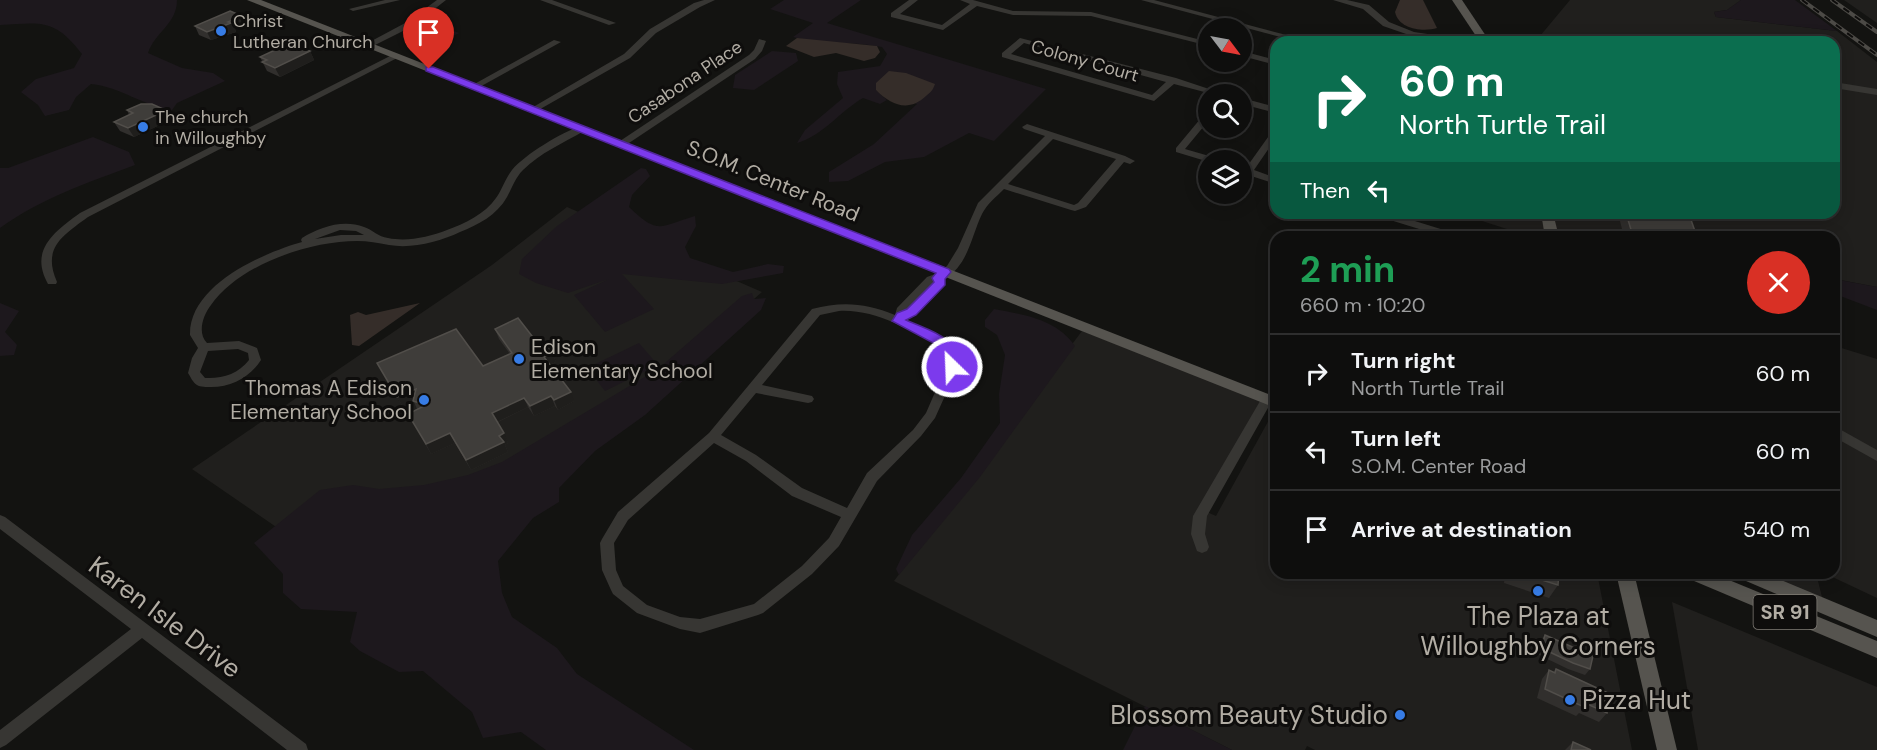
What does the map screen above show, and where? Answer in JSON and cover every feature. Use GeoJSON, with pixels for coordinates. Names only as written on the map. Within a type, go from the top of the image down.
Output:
{"type":"FeatureCollection","features":[{"type":"Feature","properties":{"kind":"main road","name":"S.O.M. Center Road"},"geometry":{"type":"LineString","coordinates":[[252,0],[941,275],[1270,400]]}},
{"type":"Feature","properties":{"kind":"main road"},"geometry":{"type":"LineString","coordinates":[[1457,0],[1481,36]]}},
{"type":"Feature","properties":{"kind":"main road"},"geometry":{"type":"LineString","coordinates":[[1627,579],[1667,750]]}},
{"type":"Feature","properties":{"kind":"main road","name":"SR 91"},"geometry":{"type":"LineString","coordinates":[[1707,579],[1877,650]]}},
{"type":"Feature","properties":{"kind":"main road","name":"SR 91"},"geometry":{"type":"LineString","coordinates":[[1759,579],[1877,629]]}},
{"type":"Feature","properties":{"kind":"street"},"geometry":{"type":"LineString","coordinates":[[353,9],[396,0]]}},
{"type":"Feature","properties":{"kind":"street"},"geometry":{"type":"LineString","coordinates":[[365,44],[410,24],[442,0]]}},
{"type":"Feature","properties":{"kind":"street"},"geometry":{"type":"LineString","coordinates":[[544,0],[612,23]]}},
{"type":"Feature","properties":{"kind":"street"},"geometry":{"type":"LineString","coordinates":[[532,110],[627,56],[653,31],[697,5],[711,0]]}},
{"type":"Feature","properties":{"kind":"street"},"geometry":{"type":"LineString","coordinates":[[914,0],[894,15],[942,28],[976,3]]}},
{"type":"Feature","properties":{"kind":"street"},"geometry":{"type":"LineString","coordinates":[[964,0],[1019,13],[1091,14],[1198,42]]}},
{"type":"Feature","properties":{"kind":"street"},"geometry":{"type":"LineString","coordinates":[[1144,0],[1285,36]]}},
{"type":"Feature","properties":{"kind":"street"},"geometry":{"type":"LineString","coordinates":[[1337,0],[1366,7],[1386,24],[1412,34],[1426,36]]}},
{"type":"Feature","properties":{"kind":"street","name":"Colony Court"},"geometry":{"type":"LineString","coordinates":[[1023,40],[1173,80],[1154,98],[1005,55],[1023,40]]}},
{"type":"Feature","properties":{"kind":"street","name":"Casabona Place"},"geometry":{"type":"LineString","coordinates":[[620,145],[752,57],[758,51],[762,41]]}},
{"type":"Feature","properties":{"kind":"street"},"geometry":{"type":"LineString","coordinates":[[474,87],[557,42]]}},
{"type":"Feature","properties":{"kind":"street"},"geometry":{"type":"LineString","coordinates":[[52,282],[45,269],[45,255],[54,240],[84,215],[397,56]]}},
{"type":"Feature","properties":{"kind":"street"},"geometry":{"type":"LineString","coordinates":[[1252,56],[1270,61]]}},
{"type":"Feature","properties":{"kind":"street"},"geometry":{"type":"LineString","coordinates":[[1173,80],[1198,87]]}},
{"type":"Feature","properties":{"kind":"street"},"geometry":{"type":"LineString","coordinates":[[1840,86],[1877,92]]}},
{"type":"Feature","properties":{"kind":"street"},"geometry":{"type":"LineString","coordinates":[[1252,104],[1270,108]]}},
{"type":"Feature","properties":{"kind":"street"},"geometry":{"type":"LineString","coordinates":[[1002,185],[1075,208],[1082,205],[1126,159],[1026,127]]}},
{"type":"Feature","properties":{"kind":"street"},"geometry":{"type":"LineString","coordinates":[[1198,127],[1179,150],[1198,156]]}},
{"type":"Feature","properties":{"kind":"street"},"geometry":{"type":"LineString","coordinates":[[204,347],[198,358],[194,374],[201,382],[213,383],[229,380],[245,371],[255,360],[253,351],[245,346],[204,347],[197,340],[196,327],[202,310],[216,292],[246,269],[298,245],[374,238],[392,242],[423,240],[465,226],[495,205],[512,175],[525,161],[580,129]]}},
{"type":"Feature","properties":{"kind":"street"},"geometry":{"type":"LineString","coordinates":[[900,319],[919,305],[940,282],[941,275],[962,254],[973,217],[1051,135]]}},
{"type":"Feature","properties":{"kind":"street"},"geometry":{"type":"LineString","coordinates":[[1252,162],[1270,140]]}},
{"type":"Feature","properties":{"kind":"street"},"geometry":{"type":"LineString","coordinates":[[1252,173],[1270,179]]}},
{"type":"Feature","properties":{"kind":"street"},"geometry":{"type":"LineString","coordinates":[[1404,219],[1439,231]]}},
{"type":"Feature","properties":{"kind":"street"},"geometry":{"type":"LineString","coordinates":[[837,306],[857,306],[900,319],[944,343],[951,351],[952,367],[931,415],[917,433],[872,477],[834,542],[807,570],[758,609],[700,626],[642,609],[618,590],[609,570],[607,543],[623,516],[713,436],[816,312],[837,306]]}},
{"type":"Feature","properties":{"kind":"street"},"geometry":{"type":"LineString","coordinates":[[753,388],[808,399]]}},
{"type":"Feature","properties":{"kind":"street"},"geometry":{"type":"LineString","coordinates":[[1202,547],[1198,534],[1200,516],[1270,404]]}},
{"type":"Feature","properties":{"kind":"street"},"geometry":{"type":"LineString","coordinates":[[1840,434],[1877,456]]}},
{"type":"Feature","properties":{"kind":"street"},"geometry":{"type":"LineString","coordinates":[[713,436],[751,458],[797,492],[850,514]]}},
{"type":"Feature","properties":{"kind":"street","name":"Karen Isle Drive"},"geometry":{"type":"LineString","coordinates":[[0,521],[300,750]]}},
{"type":"Feature","properties":{"kind":"street"},"geometry":{"type":"LineString","coordinates":[[0,740],[141,630]]}},
{"type":"Feature","properties":{"kind":"shaded area"},"geometry":{"type":"Polygon","coordinates":[[[0,0],[177,0],[170,22],[155,39],[148,53],[182,68],[213,73],[225,81],[177,103],[172,110],[91,84],[76,97],[69,110],[45,116],[38,105],[21,92],[36,79],[74,68],[82,54],[55,28],[37,24],[0,25],[0,0]]]}},
{"type":"Feature","properties":{"kind":"shaded area"},"geometry":{"type":"Polygon","coordinates":[[[784,0],[861,0],[827,23],[1046,89],[994,141],[969,133],[924,157],[885,162],[848,181],[829,182],[829,172],[874,144],[917,104],[876,90],[887,100],[880,104],[863,98],[815,135],[797,143],[805,130],[843,98],[837,84],[838,72],[880,66],[887,54],[882,47],[793,37],[813,23],[770,9],[784,0]]]}},
{"type":"Feature","properties":{"kind":"shaded area"},"geometry":{"type":"Polygon","coordinates":[[[1400,0],[1423,0],[1437,28],[1426,30],[1401,23],[1395,12],[1400,0]]]}},
{"type":"Feature","properties":{"kind":"shaded area"},"geometry":{"type":"Polygon","coordinates":[[[1570,0],[1741,0],[1727,10],[1714,12],[1716,17],[1837,31],[1877,62],[1877,287],[1840,280],[1840,231],[1555,231],[1552,219],[1840,219],[1840,36],[1540,36],[1570,0]]]}},
{"type":"Feature","properties":{"kind":"shaded area"},"geometry":{"type":"Polygon","coordinates":[[[1741,0],[1795,0],[1837,31],[1716,17],[1714,12],[1727,10],[1741,0]]]}},
{"type":"Feature","properties":{"kind":"shaded area"},"geometry":{"type":"Polygon","coordinates":[[[1844,0],[1877,0],[1877,23],[1844,0]]]}},
{"type":"Feature","properties":{"kind":"shaded area"},"geometry":{"type":"Polygon","coordinates":[[[433,23],[459,33],[431,47],[405,37],[433,23]]]}},
{"type":"Feature","properties":{"kind":"shaded area"},"geometry":{"type":"Polygon","coordinates":[[[797,38],[877,46],[880,52],[875,58],[864,61],[836,53],[814,57],[786,46],[797,38]]]}},
{"type":"Feature","properties":{"kind":"shaded area"},"geometry":{"type":"Polygon","coordinates":[[[772,51],[796,53],[798,61],[754,90],[733,88],[735,75],[772,51]]]}},
{"type":"Feature","properties":{"kind":"shaded area"},"geometry":{"type":"Polygon","coordinates":[[[889,71],[906,73],[935,84],[931,92],[920,101],[901,105],[888,100],[876,90],[876,83],[889,71]]]}},
{"type":"Feature","properties":{"kind":"shaded area"},"geometry":{"type":"Polygon","coordinates":[[[93,137],[129,152],[135,165],[48,200],[0,228],[0,168],[8,168],[93,137]]]}},
{"type":"Feature","properties":{"kind":"shaded area"},"geometry":{"type":"Polygon","coordinates":[[[641,168],[646,169],[650,176],[632,195],[629,207],[647,222],[660,226],[695,216],[696,226],[685,247],[690,258],[733,272],[768,264],[784,266],[783,273],[722,284],[622,274],[654,309],[605,332],[574,295],[609,279],[568,293],[536,283],[519,274],[522,259],[557,226],[641,168]]]}},
{"type":"Feature","properties":{"kind":"shaded area","name":"Edison Elementary School"},"geometry":{"type":"Polygon","coordinates":[[[567,207],[762,292],[397,610],[192,469],[492,265],[567,207]]]}},
{"type":"Feature","properties":{"kind":"shaded area"},"geometry":{"type":"Polygon","coordinates":[[[1476,219],[1543,219],[1546,231],[1517,231],[1476,219]]]}},
{"type":"Feature","properties":{"kind":"shaded area"},"geometry":{"type":"Polygon","coordinates":[[[1840,280],[1877,287],[1877,310],[1840,296],[1840,280]]]}},
{"type":"Feature","properties":{"kind":"shaded area"},"geometry":{"type":"Polygon","coordinates":[[[752,293],[754,299],[766,298],[761,310],[645,415],[595,451],[559,488],[559,502],[533,518],[498,561],[502,593],[512,617],[557,648],[577,674],[694,750],[546,750],[521,732],[483,738],[472,712],[423,671],[399,672],[360,651],[350,642],[357,612],[301,609],[283,593],[283,574],[254,543],[320,490],[353,485],[379,489],[424,485],[468,475],[502,462],[658,369],[742,296],[752,293]]]}},
{"type":"Feature","properties":{"kind":"shaded area"},"geometry":{"type":"Polygon","coordinates":[[[0,303],[19,311],[5,332],[17,345],[14,355],[0,356],[0,303]]]}},
{"type":"Feature","properties":{"kind":"shaded area"},"geometry":{"type":"Polygon","coordinates":[[[420,303],[359,346],[352,345],[350,315],[358,312],[366,315],[420,303]]]}},
{"type":"Feature","properties":{"kind":"shaded area"},"geometry":{"type":"Polygon","coordinates":[[[994,309],[1028,316],[1049,324],[1059,330],[1075,346],[980,477],[899,575],[896,569],[912,535],[961,478],[1000,423],[999,394],[1005,355],[997,335],[985,327],[985,320],[994,309]]]}},
{"type":"Feature","properties":{"kind":"shaded area"},"geometry":{"type":"Polygon","coordinates":[[[1082,331],[1262,400],[1200,509],[1216,516],[1270,418],[1270,579],[1598,579],[1632,750],[1315,750],[1307,746],[1305,750],[1232,750],[894,581],[1082,331]]]}},
{"type":"Feature","properties":{"kind":"shaded area"},"geometry":{"type":"Polygon","coordinates":[[[639,343],[658,365],[605,391],[587,368],[639,343]]]}},
{"type":"Feature","properties":{"kind":"shaded area"},"geometry":{"type":"Polygon","coordinates":[[[1840,348],[1877,359],[1877,598],[1837,579],[1840,579],[1840,348]]]}},
{"type":"Feature","properties":{"kind":"shaded area"},"geometry":{"type":"Polygon","coordinates":[[[1770,579],[1818,579],[1823,601],[1770,579]]]}},
{"type":"Feature","properties":{"kind":"shaded area"},"geometry":{"type":"Polygon","coordinates":[[[1672,602],[1877,687],[1877,750],[1698,750],[1672,602]]]}},
{"type":"Feature","properties":{"kind":"shaded area"},"geometry":{"type":"Polygon","coordinates":[[[1145,706],[1232,750],[1123,750],[1145,706]]]}},
{"type":"Feature","properties":{"kind":"building"},"geometry":{"type":"Polygon","coordinates":[[[230,11],[242,16],[207,32],[195,26],[230,11]]]}},
{"type":"Feature","properties":{"kind":"building"},"geometry":{"type":"Polygon","coordinates":[[[290,43],[310,51],[275,68],[262,62],[267,60],[260,57],[290,43]]]}},
{"type":"Feature","properties":{"kind":"building"},"geometry":{"type":"Polygon","coordinates":[[[141,104],[152,104],[163,109],[160,110],[163,112],[128,128],[114,122],[133,113],[127,110],[141,104]]]}},
{"type":"Feature","properties":{"kind":"building"},"geometry":{"type":"Polygon","coordinates":[[[1628,219],[1691,219],[1695,231],[1631,231],[1628,219]]]}},
{"type":"Feature","properties":{"kind":"building","name":"Thomas A Edison Elementary School"},"geometry":{"type":"Polygon","coordinates":[[[518,318],[539,345],[544,343],[552,353],[544,357],[571,392],[554,400],[551,396],[530,406],[524,398],[492,413],[504,433],[499,436],[504,442],[466,460],[450,433],[426,444],[408,414],[426,405],[413,401],[416,389],[397,397],[377,363],[456,329],[483,366],[512,353],[495,329],[518,318]]]}},
{"type":"Feature","properties":{"kind":"building"},"geometry":{"type":"Polygon","coordinates":[[[1538,579],[1558,579],[1558,585],[1538,579]]]}},
{"type":"Feature","properties":{"kind":"building"},"geometry":{"type":"Polygon","coordinates":[[[1545,635],[1593,656],[1590,669],[1541,648],[1545,635]]]}},
{"type":"Feature","properties":{"kind":"building"},"geometry":{"type":"Polygon","coordinates":[[[1556,669],[1610,694],[1607,713],[1585,703],[1584,707],[1545,689],[1549,670],[1555,673],[1556,669]]]}},
{"type":"Feature","properties":{"kind":"building"},"geometry":{"type":"Polygon","coordinates":[[[1573,742],[1591,750],[1571,750],[1573,742]]]}},
{"type":"Feature","properties":{"kind":"railway"},"geometry":{"type":"LineString","coordinates":[[1802,0],[1877,55]]}},
{"type":"Feature","properties":{"kind":"railway"},"geometry":{"type":"LineString","coordinates":[[1832,0],[1877,32]]}},
{"type":"Feature","properties":{"kind":"place","name":"Christ Lutheran Church"},"geometry":{"type":"Point","coordinates":[221,31]}},
{"type":"Feature","properties":{"kind":"place","name":"The church in Willoughby"},"geometry":{"type":"Point","coordinates":[143,127]}},
{"type":"Feature","properties":{"kind":"place","name":"Edison Elementary School"},"geometry":{"type":"Point","coordinates":[519,359]}},
{"type":"Feature","properties":{"kind":"place","name":"Thomas A Edison Elementary School"},"geometry":{"type":"Point","coordinates":[424,400]}},
{"type":"Feature","properties":{"kind":"place","name":"The Plaza at Willoughby Corners"},"geometry":{"type":"Point","coordinates":[1538,591]}},
{"type":"Feature","properties":{"kind":"place","name":"Pizza Hut"},"geometry":{"type":"Point","coordinates":[1570,700]}},
{"type":"Feature","properties":{"kind":"place","name":"Blossom Beauty Studio"},"geometry":{"type":"Point","coordinates":[1400,715]}},
{"type":"Feature","properties":{"kind":"route"},"geometry":{"type":"LineString","coordinates":[[429,69],[944,272],[938,278],[940,282],[912,312],[902,316],[899,321],[944,343],[951,351],[952,367]]}}]}
